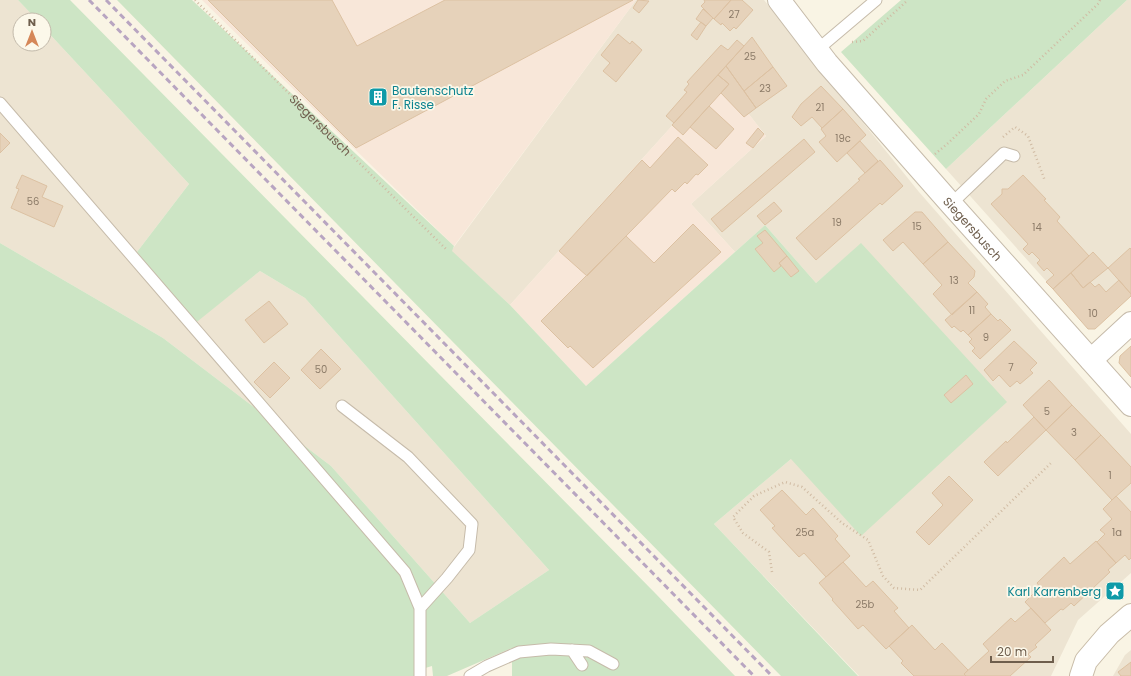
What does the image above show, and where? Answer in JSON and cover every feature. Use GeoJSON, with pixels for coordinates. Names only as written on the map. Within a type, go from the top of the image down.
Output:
{"type":"FeatureCollection","features":[{"type":"Feature","properties":{"kind":"street","name":"Siegersbusch"},"geometry":{"type":"LineString","coordinates":[[779,0],[817,50],[951,204],[1131,404]]}},
{"type":"Feature","properties":{"kind":"street"},"geometry":{"type":"LineString","coordinates":[[1091,360],[1131,323]]}},
{"type":"Feature","properties":{"kind":"street"},"geometry":{"type":"LineString","coordinates":[[1080,676],[1086,661],[1109,634],[1131,615]]}},
{"type":"Feature","properties":{"kind":"lane"},"geometry":{"type":"LineString","coordinates":[[817,50],[876,0]]}},
{"type":"Feature","properties":{"kind":"lane"},"geometry":{"type":"LineString","coordinates":[[0,103],[405,572],[420,608],[420,676]]}},
{"type":"Feature","properties":{"kind":"lane"},"geometry":{"type":"LineString","coordinates":[[951,204],[1004,153],[1014,156]]}},
{"type":"Feature","properties":{"kind":"lane"},"geometry":{"type":"LineString","coordinates":[[342,406],[408,457],[472,524],[469,550],[447,578],[420,608]]}},
{"type":"Feature","properties":{"kind":"lane"},"geometry":{"type":"LineString","coordinates":[[470,676],[487,666],[519,652],[551,649],[589,651],[613,664]]}},
{"type":"Feature","properties":{"kind":"lane"},"geometry":{"type":"LineString","coordinates":[[572,650],[582,665]]}},
{"type":"Feature","properties":{"kind":"path","name":"Siegersbusch"},"geometry":{"type":"LineString","coordinates":[[195,0],[446,249]]}},
{"type":"Feature","properties":{"kind":"path"},"geometry":{"type":"LineString","coordinates":[[834,36],[850,42],[863,41],[908,0]]}},
{"type":"Feature","properties":{"kind":"path"},"geometry":{"type":"LineString","coordinates":[[932,156],[946,146],[979,114],[986,98],[1005,81],[1023,75],[1099,3],[1100,0]]}},
{"type":"Feature","properties":{"kind":"path"},"geometry":{"type":"LineString","coordinates":[[772,572],[768,552],[743,533],[733,517],[754,496],[785,482],[802,487],[842,523],[868,540],[883,576],[894,588],[920,590],[1052,462]]}},
{"type":"Feature","properties":{"kind":"shaded area"},"geometry":{"type":"Polygon","coordinates":[[[0,0],[18,0],[29,12],[12,12],[12,52],[52,52],[52,37],[189,184],[137,252],[193,324],[260,271],[305,298],[549,570],[470,623],[331,466],[163,338],[0,243],[0,0]]]}},
{"type":"Feature","properties":{"kind":"shaded area"},"geometry":{"type":"Polygon","coordinates":[[[202,0],[636,0],[454,246],[202,0]]]}},
{"type":"Feature","properties":{"kind":"shaded area"},"geometry":{"type":"Polygon","coordinates":[[[636,0],[764,0],[919,192],[1131,434],[1131,573],[1078,620],[1051,676],[859,676],[714,524],[791,459],[861,244],[816,283],[765,225],[735,252],[691,204],[766,136],[718,75],[510,305],[451,251],[636,0]]]}},
{"type":"Feature","properties":{"kind":"shaded area"},"geometry":{"type":"Polygon","coordinates":[[[1127,0],[1131,0],[1131,296],[1095,329],[1088,328],[946,169],[1127,0]]]}},
{"type":"Feature","properties":{"kind":"shaded area"},"geometry":{"type":"Polygon","coordinates":[[[718,75],[766,136],[691,204],[735,252],[586,386],[510,305],[718,75]]]}},
{"type":"Feature","properties":{"kind":"shaded area"},"geometry":{"type":"Polygon","coordinates":[[[1131,650],[1131,676],[1113,676],[1125,655],[1131,650]]]}},
{"type":"Feature","properties":{"kind":"green space"},"geometry":{"type":"Polygon","coordinates":[[[18,0],[70,0],[735,676],[512,676],[512,648],[447,676],[433,676],[432,666],[415,671],[414,676],[0,676],[0,243],[163,338],[331,466],[470,623],[549,570],[305,298],[260,271],[193,325],[137,252],[189,184],[52,37],[52,12],[29,12],[18,0]]]}},
{"type":"Feature","properties":{"kind":"green space"},"geometry":{"type":"Polygon","coordinates":[[[117,0],[192,0],[454,246],[452,251],[510,305],[586,386],[765,225],[816,283],[861,243],[1007,402],[861,536],[791,459],[714,524],[858,676],[781,676],[117,0]]]}},
{"type":"Feature","properties":{"kind":"green space"},"geometry":{"type":"Polygon","coordinates":[[[901,0],[1127,0],[946,169],[841,52],[901,0]]]}},
{"type":"Feature","properties":{"kind":"building","name":"Bautenschutz F. Risse"},"geometry":{"type":"Polygon","coordinates":[[[208,0],[332,0],[357,46],[445,0],[633,0],[356,148],[208,0]]]}},
{"type":"Feature","properties":{"kind":"building"},"geometry":{"type":"Polygon","coordinates":[[[638,0],[649,1],[639,13],[633,8],[638,0]]]}},
{"type":"Feature","properties":{"kind":"building"},"geometry":{"type":"Polygon","coordinates":[[[704,0],[731,0],[714,19],[701,6],[705,2],[704,0]]]}},
{"type":"Feature","properties":{"kind":"building"},"geometry":{"type":"Polygon","coordinates":[[[731,0],[742,0],[753,10],[736,29],[734,27],[730,31],[722,23],[721,25],[714,19],[731,0]]]}},
{"type":"Feature","properties":{"kind":"building"},"geometry":{"type":"Polygon","coordinates":[[[703,9],[713,18],[706,26],[696,19],[703,9]]]}},
{"type":"Feature","properties":{"kind":"building"},"geometry":{"type":"Polygon","coordinates":[[[701,22],[706,26],[697,40],[691,35],[701,22]]]}},
{"type":"Feature","properties":{"kind":"building"},"geometry":{"type":"Polygon","coordinates":[[[618,34],[630,44],[632,41],[642,50],[616,82],[603,71],[610,63],[601,55],[618,34]]]}},
{"type":"Feature","properties":{"kind":"building"},"geometry":{"type":"Polygon","coordinates":[[[752,37],[773,67],[744,91],[726,66],[752,37]]]}},
{"type":"Feature","properties":{"kind":"building"},"geometry":{"type":"Polygon","coordinates":[[[737,40],[744,46],[674,123],[666,116],[687,92],[684,90],[689,84],[687,82],[721,45],[728,50],[737,40]]]}},
{"type":"Feature","properties":{"kind":"building"},"geometry":{"type":"Polygon","coordinates":[[[726,66],[756,108],[744,117],[721,93],[729,84],[718,75],[726,66]]]}},
{"type":"Feature","properties":{"kind":"building"},"geometry":{"type":"Polygon","coordinates":[[[773,67],[787,86],[756,108],[744,91],[773,67]]]}},
{"type":"Feature","properties":{"kind":"building"},"geometry":{"type":"Polygon","coordinates":[[[718,75],[729,84],[683,135],[672,125],[718,75]]]}},
{"type":"Feature","properties":{"kind":"building"},"geometry":{"type":"Polygon","coordinates":[[[821,86],[843,109],[822,128],[812,117],[801,126],[792,117],[801,104],[821,86]]]}},
{"type":"Feature","properties":{"kind":"building"},"geometry":{"type":"Polygon","coordinates":[[[709,106],[734,129],[716,149],[690,127],[709,106]]]}},
{"type":"Feature","properties":{"kind":"building"},"geometry":{"type":"Polygon","coordinates":[[[843,109],[866,135],[837,162],[819,142],[826,136],[821,129],[843,109]]]}},
{"type":"Feature","properties":{"kind":"building"},"geometry":{"type":"Polygon","coordinates":[[[758,128],[764,134],[753,148],[746,143],[758,128]]]}},
{"type":"Feature","properties":{"kind":"building"},"geometry":{"type":"Polygon","coordinates":[[[0,133],[10,143],[0,153],[0,133]]]}},
{"type":"Feature","properties":{"kind":"building"},"geometry":{"type":"Polygon","coordinates":[[[678,137],[708,165],[698,175],[696,174],[687,184],[685,182],[675,192],[672,189],[587,276],[559,251],[642,160],[650,168],[678,137]]]}},
{"type":"Feature","properties":{"kind":"building"},"geometry":{"type":"Polygon","coordinates":[[[804,139],[815,152],[722,232],[711,219],[804,139]]]}},
{"type":"Feature","properties":{"kind":"building"},"geometry":{"type":"Polygon","coordinates":[[[860,141],[878,161],[865,173],[847,153],[860,141]]]}},
{"type":"Feature","properties":{"kind":"building"},"geometry":{"type":"Polygon","coordinates":[[[880,160],[903,186],[882,205],[880,203],[816,260],[796,238],[880,160]]]}},
{"type":"Feature","properties":{"kind":"building"},"geometry":{"type":"Polygon","coordinates":[[[22,175],[47,186],[42,197],[63,206],[54,227],[11,208],[19,189],[16,188],[22,175]]]}},
{"type":"Feature","properties":{"kind":"building"},"geometry":{"type":"Polygon","coordinates":[[[1023,175],[1046,199],[1044,200],[1060,217],[1057,221],[1089,256],[1053,289],[1046,282],[1054,275],[1047,268],[1044,271],[1037,263],[1040,260],[1032,252],[1029,255],[1023,249],[1028,244],[991,204],[1002,194],[1002,189],[1008,189],[1023,175]]]}},
{"type":"Feature","properties":{"kind":"building"},"geometry":{"type":"Polygon","coordinates":[[[774,202],[782,211],[765,225],[757,216],[774,202]]]}},
{"type":"Feature","properties":{"kind":"building"},"geometry":{"type":"Polygon","coordinates":[[[915,212],[922,212],[948,242],[923,264],[903,242],[893,251],[883,240],[915,212]]]}},
{"type":"Feature","properties":{"kind":"building"},"geometry":{"type":"Polygon","coordinates":[[[693,224],[721,252],[593,368],[570,346],[568,348],[541,321],[626,236],[654,263],[693,224]]]}},
{"type":"Feature","properties":{"kind":"building"},"geometry":{"type":"Polygon","coordinates":[[[765,230],[787,256],[779,263],[781,266],[774,272],[755,249],[763,243],[757,236],[765,230]]]}},
{"type":"Feature","properties":{"kind":"building"},"geometry":{"type":"Polygon","coordinates":[[[948,242],[975,271],[974,277],[968,283],[977,292],[952,315],[933,294],[942,285],[923,264],[948,242]]]}},
{"type":"Feature","properties":{"kind":"building"},"geometry":{"type":"Polygon","coordinates":[[[1130,248],[1131,249],[1131,294],[1108,268],[1130,248]]]}},
{"type":"Feature","properties":{"kind":"building"},"geometry":{"type":"Polygon","coordinates":[[[1093,252],[1108,268],[1083,288],[1071,273],[1093,252]]]}},
{"type":"Feature","properties":{"kind":"building"},"geometry":{"type":"Polygon","coordinates":[[[787,256],[799,271],[791,277],[779,263],[787,256]]]}},
{"type":"Feature","properties":{"kind":"building"},"geometry":{"type":"Polygon","coordinates":[[[1071,273],[1083,288],[1090,282],[1095,287],[1099,284],[1106,292],[1119,280],[1131,296],[1095,329],[1088,329],[1053,289],[1071,273]]]}},
{"type":"Feature","properties":{"kind":"building"},"geometry":{"type":"Polygon","coordinates":[[[977,292],[988,304],[985,307],[991,314],[968,335],[963,330],[961,332],[954,326],[952,328],[945,320],[977,292]]]}},
{"type":"Feature","properties":{"kind":"building"},"geometry":{"type":"Polygon","coordinates":[[[269,301],[288,324],[264,343],[245,320],[269,301]]]}},
{"type":"Feature","properties":{"kind":"building"},"geometry":{"type":"Polygon","coordinates":[[[991,314],[998,321],[1000,319],[1011,330],[980,359],[972,351],[975,348],[969,342],[972,339],[968,335],[991,314]]]}},
{"type":"Feature","properties":{"kind":"building"},"geometry":{"type":"Polygon","coordinates":[[[1014,341],[1037,363],[1030,370],[1033,373],[1020,384],[1017,381],[1010,387],[999,375],[993,381],[984,370],[1014,341]]]}},
{"type":"Feature","properties":{"kind":"building"},"geometry":{"type":"Polygon","coordinates":[[[1131,346],[1131,377],[1119,363],[1120,356],[1131,346]]]}},
{"type":"Feature","properties":{"kind":"building"},"geometry":{"type":"Polygon","coordinates":[[[321,349],[341,369],[320,389],[301,370],[321,349]]]}},
{"type":"Feature","properties":{"kind":"building"},"geometry":{"type":"Polygon","coordinates":[[[274,362],[290,378],[270,398],[254,382],[274,362]]]}},
{"type":"Feature","properties":{"kind":"building"},"geometry":{"type":"Polygon","coordinates":[[[966,375],[973,384],[951,403],[944,395],[966,375]]]}},
{"type":"Feature","properties":{"kind":"building"},"geometry":{"type":"Polygon","coordinates":[[[1049,380],[1072,405],[1046,430],[1023,405],[1049,380]]]}},
{"type":"Feature","properties":{"kind":"building"},"geometry":{"type":"Polygon","coordinates":[[[1072,405],[1101,435],[1075,460],[1046,430],[1072,405]]]}},
{"type":"Feature","properties":{"kind":"building"},"geometry":{"type":"Polygon","coordinates":[[[1034,417],[1046,430],[998,476],[984,462],[1006,441],[1007,443],[1034,417]]]}},
{"type":"Feature","properties":{"kind":"building"},"geometry":{"type":"Polygon","coordinates":[[[1101,435],[1131,467],[1131,483],[1112,500],[1075,460],[1101,435]]]}},
{"type":"Feature","properties":{"kind":"building"},"geometry":{"type":"Polygon","coordinates":[[[949,476],[973,500],[929,545],[916,532],[943,505],[932,493],[949,476]]]}},
{"type":"Feature","properties":{"kind":"building"},"geometry":{"type":"Polygon","coordinates":[[[782,490],[806,515],[813,508],[838,536],[835,539],[850,556],[826,577],[804,553],[799,557],[772,528],[775,526],[760,510],[782,490]]]}},
{"type":"Feature","properties":{"kind":"building"},"geometry":{"type":"Polygon","coordinates":[[[1116,496],[1131,512],[1131,558],[1129,560],[1125,555],[1116,563],[1097,542],[1105,534],[1100,530],[1112,519],[1103,509],[1116,496]]]}},
{"type":"Feature","properties":{"kind":"building"},"geometry":{"type":"Polygon","coordinates":[[[1096,541],[1116,563],[1108,570],[1110,572],[1074,606],[1071,603],[1063,610],[1061,609],[1045,623],[1025,602],[1040,587],[1037,583],[1064,557],[1070,564],[1096,541]]]}},
{"type":"Feature","properties":{"kind":"building"},"geometry":{"type":"Polygon","coordinates":[[[843,562],[866,587],[873,581],[898,608],[894,611],[909,628],[886,649],[863,625],[858,629],[819,583],[843,562]]]}},
{"type":"Feature","properties":{"kind":"building"},"geometry":{"type":"Polygon","coordinates":[[[1031,608],[1051,630],[1035,645],[1037,647],[1028,654],[1031,657],[1010,676],[966,676],[964,674],[989,651],[983,644],[1011,618],[1015,622],[1031,608]]]}},
{"type":"Feature","properties":{"kind":"building"},"geometry":{"type":"Polygon","coordinates":[[[912,625],[935,650],[942,643],[968,670],[964,674],[966,676],[914,676],[901,663],[903,661],[889,646],[912,625]]]}},
{"type":"Feature","properties":{"kind":"building"},"geometry":{"type":"Polygon","coordinates":[[[1131,662],[1131,676],[1121,676],[1118,672],[1131,662]]]}},
{"type":"Feature","properties":{"kind":"railway"},"geometry":{"type":"LineString","coordinates":[[89,0],[754,676]]}},
{"type":"Feature","properties":{"kind":"railway"},"geometry":{"type":"LineString","coordinates":[[106,0],[772,676]]}},
{"type":"Feature","properties":{"kind":"place","name":"Bautenschutz F. Risse"},"geometry":{"type":"Point","coordinates":[378,97]}},
{"type":"Feature","properties":{"kind":"place","name":"Karl Karrenberg"},"geometry":{"type":"Point","coordinates":[1115,591]}}]}
